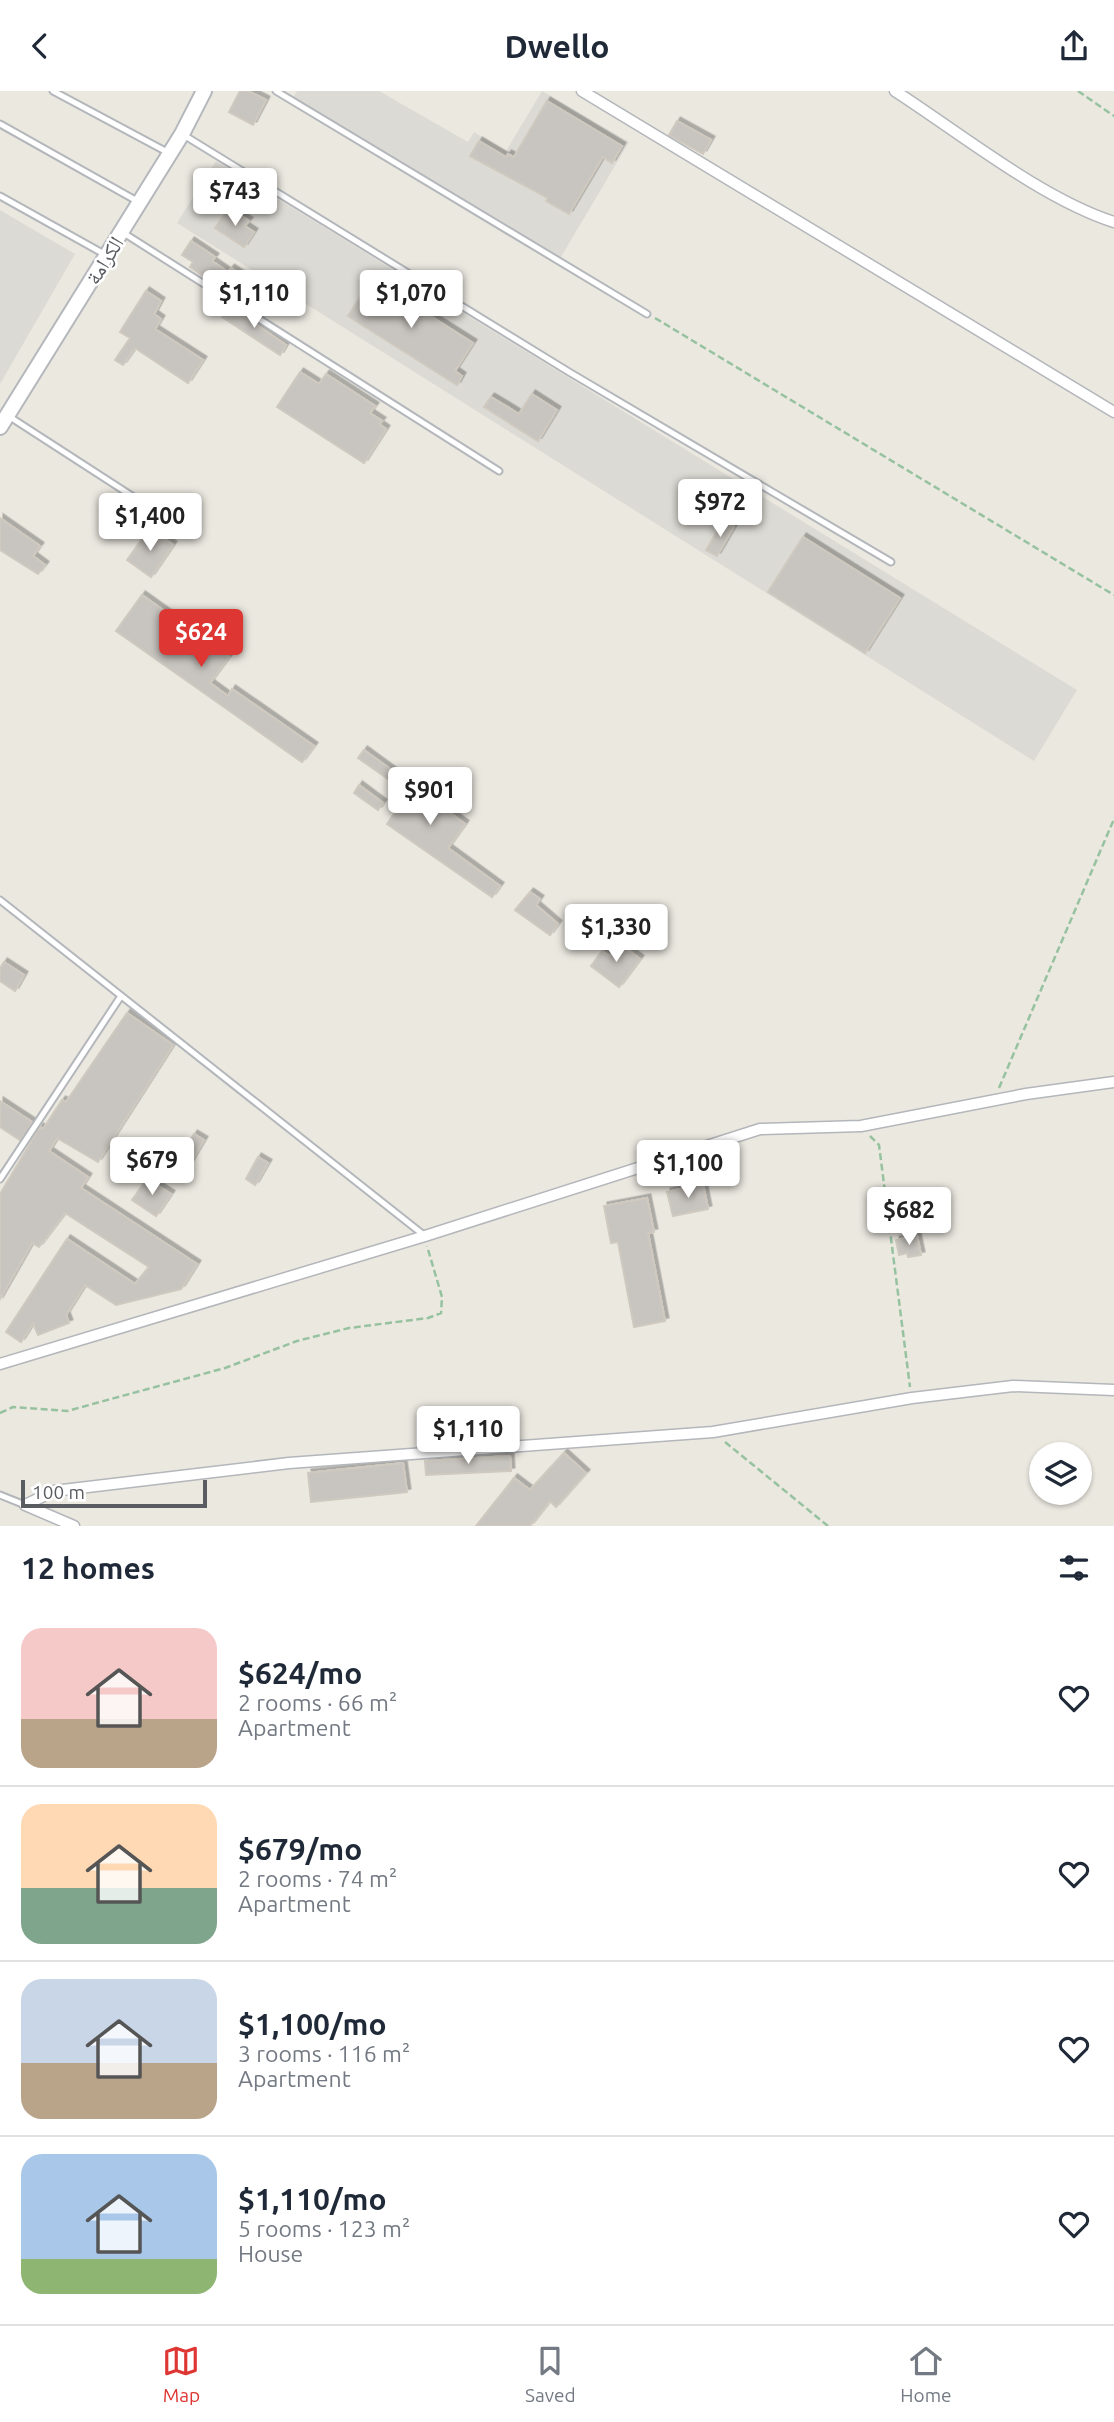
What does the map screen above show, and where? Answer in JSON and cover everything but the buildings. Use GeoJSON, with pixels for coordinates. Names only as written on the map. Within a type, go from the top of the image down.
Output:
{"type":"FeatureCollection","features":[{"type":"Feature","properties":{"kind":"main road","name":"الكرامة"},"geometry":{"type":"LineString","coordinates":[[4,421],[182,134],[204,91]]}},
{"type":"Feature","properties":{"kind":"street"},"geometry":{"type":"LineString","coordinates":[[582,91],[1114,412]]}},
{"type":"Feature","properties":{"kind":"street"},"geometry":{"type":"LineString","coordinates":[[895,91],[1050,193],[1093,215],[1114,222]]}},
{"type":"Feature","properties":{"kind":"street"},"geometry":{"type":"LineString","coordinates":[[0,1364],[425,1236],[760,1129],[861,1126],[994,1100],[1114,1083]]}},
{"type":"Feature","properties":{"kind":"street"},"geometry":{"type":"LineString","coordinates":[[25,1505],[54,1491],[289,1463],[713,1432],[912,1398],[1013,1386],[1114,1390]]}},
{"type":"Feature","properties":{"kind":"street"},"geometry":{"type":"LineString","coordinates":[[25,1505],[74,1526]]}},
{"type":"Feature","properties":{"kind":"lane"},"geometry":{"type":"LineString","coordinates":[[53,91],[170,153]]}},
{"type":"Feature","properties":{"kind":"lane"},"geometry":{"type":"LineString","coordinates":[[275,91],[647,314]]}},
{"type":"Feature","properties":{"kind":"lane"},"geometry":{"type":"LineString","coordinates":[[0,124],[140,203]]}},
{"type":"Feature","properties":{"kind":"lane"},"geometry":{"type":"LineString","coordinates":[[182,134],[569,372],[891,562]]}},
{"type":"Feature","properties":{"kind":"lane"},"geometry":{"type":"LineString","coordinates":[[0,196],[107,256]]}},
{"type":"Feature","properties":{"kind":"lane"},"geometry":{"type":"LineString","coordinates":[[122,232],[499,471]]}},
{"type":"Feature","properties":{"kind":"lane"},"geometry":{"type":"LineString","coordinates":[[4,421],[146,505]]}},
{"type":"Feature","properties":{"kind":"lane"},"geometry":{"type":"LineString","coordinates":[[0,900],[425,1236]]}},
{"type":"Feature","properties":{"kind":"lane"},"geometry":{"type":"LineString","coordinates":[[0,1179],[121,996]]}},
{"type":"Feature","properties":{"kind":"lane"},"geometry":{"type":"LineString","coordinates":[[0,1495],[25,1505]]}},
{"type":"Feature","properties":{"kind":"path"},"geometry":{"type":"LineString","coordinates":[[1078,91],[1114,117]]}},
{"type":"Feature","properties":{"kind":"path"},"geometry":{"type":"LineString","coordinates":[[647,314],[1114,595]]}},
{"type":"Feature","properties":{"kind":"path"},"geometry":{"type":"LineString","coordinates":[[994,1100],[1114,819]]}},
{"type":"Feature","properties":{"kind":"path"},"geometry":{"type":"LineString","coordinates":[[861,1126],[879,1145],[912,1398]]}},
{"type":"Feature","properties":{"kind":"path"},"geometry":{"type":"LineString","coordinates":[[0,1413],[13,1407],[67,1411],[225,1368],[297,1341],[349,1328],[428,1318],[441,1313],[442,1297],[425,1236]]}},
{"type":"Feature","properties":{"kind":"path"},"geometry":{"type":"LineString","coordinates":[[713,1432],[828,1526]]}},
{"type":"Feature","properties":{"kind":"shaded area"},"geometry":{"type":"Polygon","coordinates":[[[297,91],[379,91],[468,142],[474,132],[506,151],[542,91],[629,142],[561,257],[291,101],[297,91]]]}},
{"type":"Feature","properties":{"kind":"shaded area"},"geometry":{"type":"Polygon","coordinates":[[[216,161],[1077,690],[1034,761],[177,223],[216,161]]]}},
{"type":"Feature","properties":{"kind":"shaded area"},"geometry":{"type":"Polygon","coordinates":[[[0,210],[75,254],[0,384],[0,210]]]}}]}
